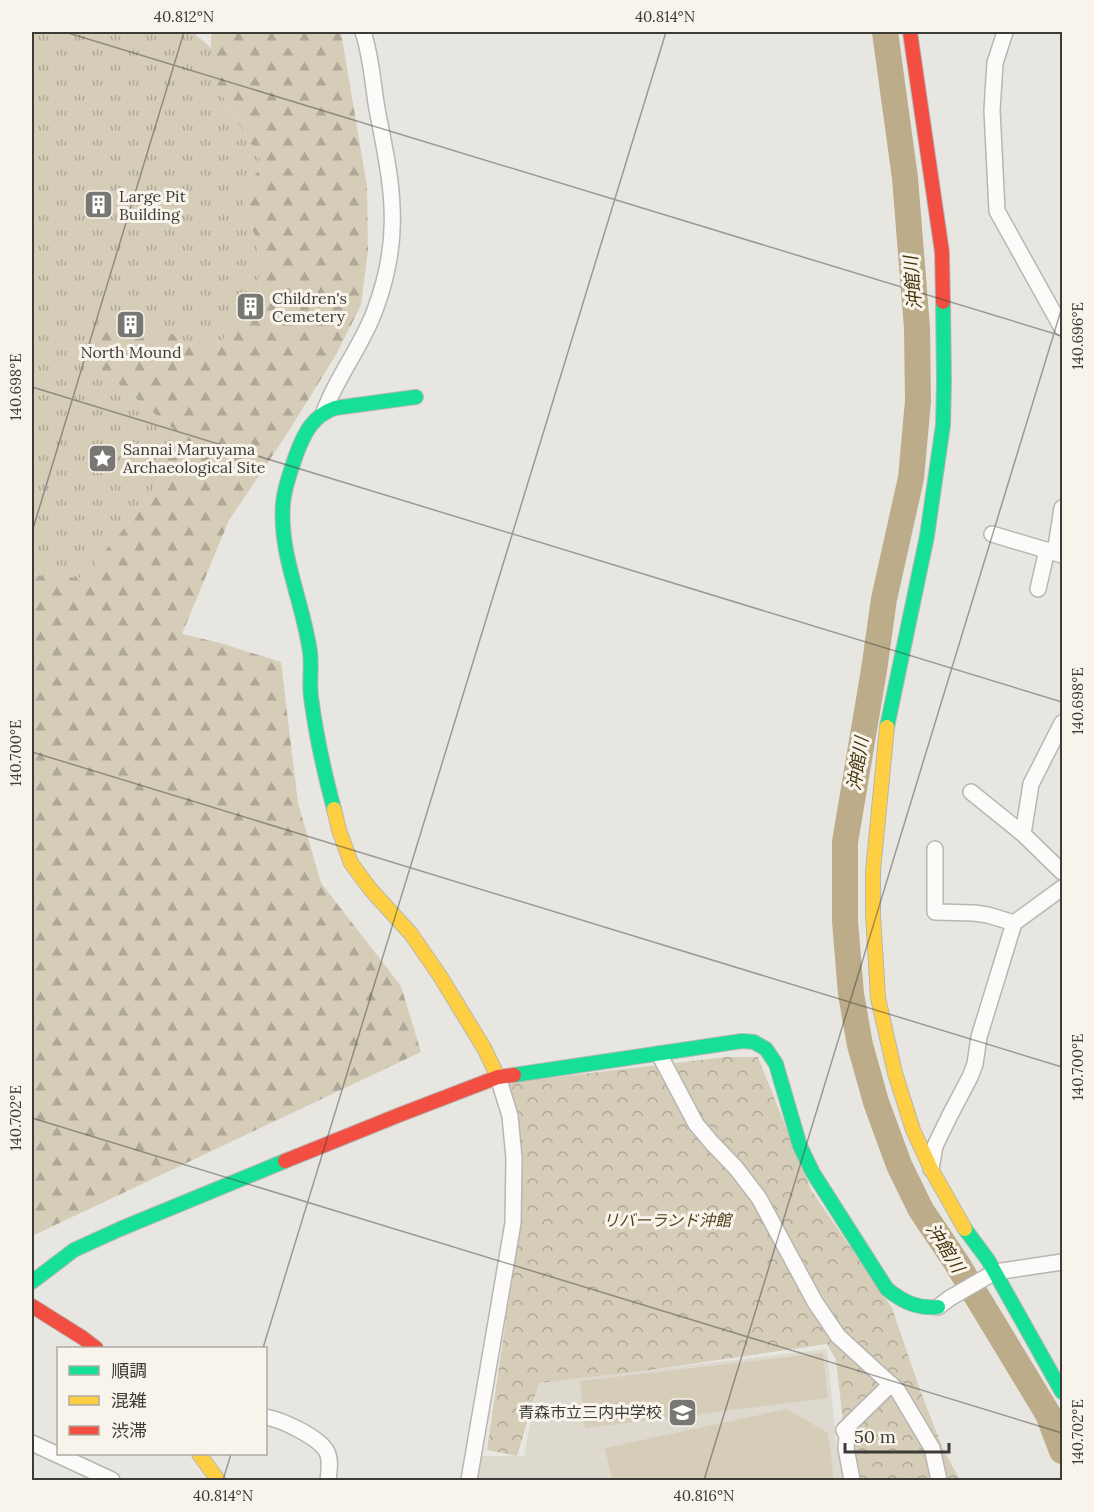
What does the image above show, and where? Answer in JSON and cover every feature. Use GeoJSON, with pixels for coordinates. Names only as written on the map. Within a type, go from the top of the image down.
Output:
{"type":"FeatureCollection","features":[{"type":"Feature","properties":{"kind":"street"},"geometry":{"type":"LineString","coordinates":[[324,412],[330,395],[375,312],[385,279],[391,242],[392,208],[389,177],[363,32]]}},
{"type":"Feature","properties":{"kind":"street"},"geometry":{"type":"LineString","coordinates":[[910,32],[942,252],[943,425],[927,536],[888,722],[873,872],[878,998],[895,1073],[913,1130],[931,1169],[968,1233],[988,1260],[991,1274],[1062,1392]]}},
{"type":"Feature","properties":{"kind":"street"},"geometry":{"type":"LineString","coordinates":[[1005,32],[995,63],[992,110],[997,211],[1062,328]]}},
{"type":"Feature","properties":{"kind":"street"},"geometry":{"type":"LineString","coordinates":[[416,397],[335,408],[324,412],[317,418],[300,445],[289,476],[283,502],[283,530],[286,556],[304,618],[310,654],[311,695],[324,774],[339,830],[351,863],[371,890],[411,934],[440,976],[484,1047],[498,1077],[510,1116],[514,1158],[513,1223],[469,1480]]}},
{"type":"Feature","properties":{"kind":"street"},"geometry":{"type":"LineString","coordinates":[[1038,589],[1055,553],[1062,508]]}},
{"type":"Feature","properties":{"kind":"street"},"geometry":{"type":"LineString","coordinates":[[992,534],[1055,553]]}},
{"type":"Feature","properties":{"kind":"street"},"geometry":{"type":"LineString","coordinates":[[1023,834],[1031,784],[1062,723]]}},
{"type":"Feature","properties":{"kind":"street"},"geometry":{"type":"LineString","coordinates":[[971,792],[1023,834],[1062,872]]}},
{"type":"Feature","properties":{"kind":"street"},"geometry":{"type":"LineString","coordinates":[[935,849],[935,912],[974,913],[1014,923]]}},
{"type":"Feature","properties":{"kind":"street"},"geometry":{"type":"LineString","coordinates":[[931,1169],[935,1146],[975,1064],[979,1037],[1014,923],[1062,888]]}},
{"type":"Feature","properties":{"kind":"street"},"geometry":{"type":"LineString","coordinates":[[32,1282],[74,1250],[120,1229],[498,1077],[742,1041],[754,1042],[766,1049],[776,1064],[800,1146],[813,1173],[887,1289],[899,1300],[926,1308],[944,1302],[991,1274],[1062,1262]]}},
{"type":"Feature","properties":{"kind":"street"},"geometry":{"type":"LineString","coordinates":[[658,1054],[696,1124],[736,1168],[759,1198],[815,1302],[838,1336],[898,1390],[932,1448],[939,1480]]}},
{"type":"Feature","properties":{"kind":"street"},"geometry":{"type":"LineString","coordinates":[[32,1306],[95,1347]]}},
{"type":"Feature","properties":{"kind":"street"},"geometry":{"type":"LineString","coordinates":[[852,1480],[846,1448],[847,1436],[844,1430],[891,1384]]}},
{"type":"Feature","properties":{"kind":"street"},"geometry":{"type":"LineString","coordinates":[[267,1417],[311,1436],[327,1452],[330,1464],[328,1480]]}},
{"type":"Feature","properties":{"kind":"street"},"geometry":{"type":"LineString","coordinates":[[32,1443],[57,1455]]}},
{"type":"Feature","properties":{"kind":"street"},"geometry":{"type":"LineString","coordinates":[[58,1455],[112,1480]]}},
{"type":"Feature","properties":{"kind":"street"},"geometry":{"type":"LineString","coordinates":[[200,1455],[218,1480]]}},
{"type":"Feature","properties":{"kind":"shaded area","name":"青森市立三内中学校"},"geometry":{"type":"Polygon","coordinates":[[[827,1349],[836,1442],[845,1480],[477,1480],[481,1456],[524,1456],[538,1383],[827,1349]]]}},
{"type":"Feature","properties":{"kind":"green space"},"geometry":{"type":"Polygon","coordinates":[[[32,32],[193,32],[212,49],[212,78],[263,164],[250,182],[248,219],[257,241],[260,269],[259,289],[235,320],[223,341],[187,346],[169,331],[153,331],[111,315],[100,369],[176,431],[151,497],[82,579],[32,575],[32,32]]]}},
{"type":"Feature","properties":{"kind":"green space"},"geometry":{"type":"Polygon","coordinates":[[[213,32],[341,32],[367,187],[368,250],[361,305],[337,353],[285,437],[229,520],[182,634],[281,662],[298,803],[321,883],[401,986],[421,1052],[32,1236],[32,575],[82,578],[151,497],[176,431],[100,369],[92,329],[111,315],[153,331],[169,331],[187,346],[222,341],[259,289],[260,269],[257,241],[243,198],[250,182],[263,164],[212,78],[211,36],[213,32]]]}},
{"type":"Feature","properties":{"kind":"green space","name":"リバーランド沖館"},"geometry":{"type":"Polygon","coordinates":[[[726,1057],[758,1057],[811,1190],[892,1308],[943,1449],[960,1480],[857,1480],[846,1448],[836,1360],[827,1344],[650,1370],[539,1383],[517,1456],[487,1450],[522,1209],[520,1126],[506,1083],[726,1057]]]}},
{"type":"Feature","properties":{"kind":"green space"},"geometry":{"type":"Polygon","coordinates":[[[823,1353],[828,1398],[585,1428],[580,1381],[823,1353]]]}},
{"type":"Feature","properties":{"kind":"green space"},"geometry":{"type":"Polygon","coordinates":[[[787,1409],[828,1433],[834,1480],[612,1480],[605,1448],[787,1409]]]}},
{"type":"Feature","properties":{"kind":"waterway","name":"沖館川"},"geometry":{"type":"LineString","coordinates":[[885,32],[905,178],[917,328],[918,401],[911,478],[884,599],[845,842],[845,921],[851,994],[860,1045],[876,1102],[899,1165],[921,1210],[956,1262],[1048,1414],[1062,1451]]}},
{"type":"Feature","properties":{"kind":"traffic: fast"},"geometry":{"type":"LineString","coordinates":[[887,727],[927,536],[943,425],[943,302]]}},
{"type":"Feature","properties":{"kind":"traffic: fast"},"geometry":{"type":"LineString","coordinates":[[334,809],[313,711],[310,691],[311,658],[307,633],[285,541],[283,523],[285,491],[302,440],[320,416],[335,408],[416,397]]}},
{"type":"Feature","properties":{"kind":"traffic: fast"},"geometry":{"type":"LineString","coordinates":[[514,1075],[742,1041],[754,1042],[766,1049],[776,1064],[800,1146],[813,1173],[887,1289],[911,1304],[938,1307]]}},
{"type":"Feature","properties":{"kind":"traffic: fast"},"geometry":{"type":"LineString","coordinates":[[32,1282],[74,1250],[285,1161]]}},
{"type":"Feature","properties":{"kind":"traffic: fast"},"geometry":{"type":"LineString","coordinates":[[965,1229],[988,1260],[1062,1392]]}},
{"type":"Feature","properties":{"kind":"traffic: slow"},"geometry":{"type":"LineString","coordinates":[[887,727],[873,871],[878,998],[895,1073],[913,1130],[931,1169],[965,1229]]}},
{"type":"Feature","properties":{"kind":"traffic: slow"},"geometry":{"type":"LineString","coordinates":[[334,809],[351,863],[371,890],[411,934],[440,976],[484,1048],[498,1077]]}},
{"type":"Feature","properties":{"kind":"traffic: slow"},"geometry":{"type":"LineString","coordinates":[[200,1455],[218,1480]]}},
{"type":"Feature","properties":{"kind":"traffic: jam"},"geometry":{"type":"LineString","coordinates":[[910,32],[942,252],[943,302]]}},
{"type":"Feature","properties":{"kind":"traffic: jam"},"geometry":{"type":"LineString","coordinates":[[285,1161],[498,1077],[514,1075]]}},
{"type":"Feature","properties":{"kind":"traffic: jam"},"geometry":{"type":"LineString","coordinates":[[32,1306],[95,1347]]}},
{"type":"Feature","properties":{"kind":"place","name":"Large Pit Building"},"geometry":{"type":"Point","coordinates":[98,205]}},
{"type":"Feature","properties":{"kind":"place","name":"Children's Cemetery"},"geometry":{"type":"Point","coordinates":[251,307]}},
{"type":"Feature","properties":{"kind":"place","name":"North Mound"},"geometry":{"type":"Point","coordinates":[131,324]}},
{"type":"Feature","properties":{"kind":"place","name":"Sannai Maruyama Archaeological Site"},"geometry":{"type":"Point","coordinates":[102,458]}},
{"type":"Feature","properties":{"kind":"place","name":"青森市立三内中学校"},"geometry":{"type":"Point","coordinates":[683,1412]}}]}
